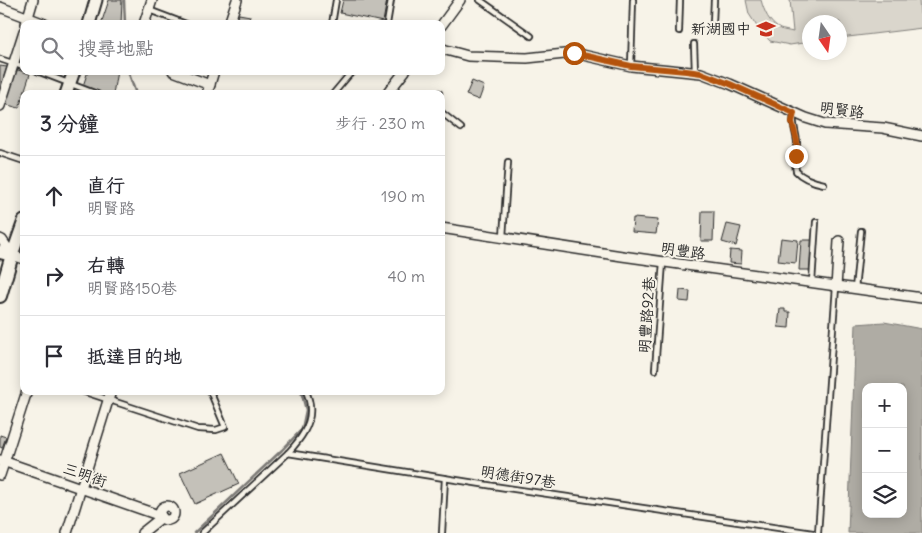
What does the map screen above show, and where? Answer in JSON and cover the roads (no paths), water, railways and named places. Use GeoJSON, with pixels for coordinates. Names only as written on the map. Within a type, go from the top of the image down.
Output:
{"type":"FeatureCollection","features":[{"type":"Feature","properties":{"kind":"main road"},"geometry":{"type":"LineString","coordinates":[[0,296],[9,256]]}},
{"type":"Feature","properties":{"kind":"street"},"geometry":{"type":"LineString","coordinates":[[27,20],[34,0]]}},
{"type":"Feature","properties":{"kind":"street"},"geometry":{"type":"LineString","coordinates":[[90,20],[96,0]]}},
{"type":"Feature","properties":{"kind":"street"},"geometry":{"type":"LineString","coordinates":[[145,20],[152,0]]}},
{"type":"Feature","properties":{"kind":"street"},"geometry":{"type":"LineString","coordinates":[[230,20],[236,0]]}},
{"type":"Feature","properties":{"kind":"street"},"geometry":{"type":"LineString","coordinates":[[445,21],[460,0]]}},
{"type":"Feature","properties":{"kind":"street"},"geometry":{"type":"LineString","coordinates":[[0,7],[25,20]]}},
{"type":"Feature","properties":{"kind":"street"},"geometry":{"type":"LineString","coordinates":[[0,106],[20,43]]}},
{"type":"Feature","properties":{"kind":"street","name":"明賢路"},"geometry":{"type":"LineString","coordinates":[[445,50],[468,56],[527,58],[574,53],[631,66],[701,73],[806,118],[825,124],[883,128],[922,136]]}},
{"type":"Feature","properties":{"kind":"street"},"geometry":{"type":"LineString","coordinates":[[68,88],[73,75]]}},
{"type":"Feature","properties":{"kind":"street"},"geometry":{"type":"LineString","coordinates":[[181,75],[209,89],[213,75]]}},
{"type":"Feature","properties":{"kind":"street"},"geometry":{"type":"LineString","coordinates":[[389,90],[402,75]]}},
{"type":"Feature","properties":{"kind":"street","name":"明豐路"},"geometry":{"type":"LineString","coordinates":[[445,229],[812,284],[922,298]]}},
{"type":"Feature","properties":{"kind":"street"},"geometry":{"type":"LineString","coordinates":[[9,256],[20,230]]}},
{"type":"Feature","properties":{"kind":"street"},"geometry":{"type":"LineString","coordinates":[[0,239],[9,256]]}},
{"type":"Feature","properties":{"kind":"street"},"geometry":{"type":"LineString","coordinates":[[836,287],[839,241]]}},
{"type":"Feature","properties":{"kind":"street"},"geometry":{"type":"LineString","coordinates":[[0,475],[2,461],[26,395]]}},
{"type":"Feature","properties":{"kind":"street"},"geometry":{"type":"LineString","coordinates":[[67,533],[110,396]]}},
{"type":"Feature","properties":{"kind":"street","name":"三明街"},"geometry":{"type":"LineString","coordinates":[[2,461],[161,517],[142,533]]}},
{"type":"Feature","properties":{"kind":"lane"},"geometry":{"type":"LineString","coordinates":[[333,20],[336,0]]}},
{"type":"Feature","properties":{"kind":"lane"},"geometry":{"type":"LineString","coordinates":[[388,20],[391,0]]}},
{"type":"Feature","properties":{"kind":"lane"},"geometry":{"type":"LineString","coordinates":[[480,0],[531,36]]}},
{"type":"Feature","properties":{"kind":"lane"},"geometry":{"type":"LineString","coordinates":[[631,66],[633,0]]}},
{"type":"Feature","properties":{"kind":"lane"},"geometry":{"type":"LineString","coordinates":[[679,31],[680,0]]}},
{"type":"Feature","properties":{"kind":"lane"},"geometry":{"type":"LineString","coordinates":[[713,23],[714,0]]}},
{"type":"Feature","properties":{"kind":"lane"},"geometry":{"type":"LineString","coordinates":[[149,10],[175,20]]}},
{"type":"Feature","properties":{"kind":"lane"},"geometry":{"type":"LineString","coordinates":[[694,44],[695,72]]}},
{"type":"Feature","properties":{"kind":"lane"},"geometry":{"type":"LineString","coordinates":[[0,59],[20,66]]}},
{"type":"Feature","properties":{"kind":"lane"},"geometry":{"type":"LineString","coordinates":[[44,75],[68,88]]}},
{"type":"Feature","properties":{"kind":"lane"},"geometry":{"type":"LineString","coordinates":[[336,90],[348,75]]}},
{"type":"Feature","properties":{"kind":"lane"},"geometry":{"type":"LineString","coordinates":[[794,113],[792,122],[797,141],[796,172],[804,178],[824,184]]}},
{"type":"Feature","properties":{"kind":"lane"},"geometry":{"type":"LineString","coordinates":[[445,115],[460,128]]}},
{"type":"Feature","properties":{"kind":"lane"},"geometry":{"type":"LineString","coordinates":[[0,153],[20,160]]}},
{"type":"Feature","properties":{"kind":"lane"},"geometry":{"type":"LineString","coordinates":[[502,237],[508,162]]}},
{"type":"Feature","properties":{"kind":"lane"},"geometry":{"type":"LineString","coordinates":[[812,284],[816,222]]}},
{"type":"Feature","properties":{"kind":"lane"},"geometry":{"type":"LineString","coordinates":[[855,289],[861,231]]}},
{"type":"Feature","properties":{"kind":"lane","name":"明豐路92巷"},"geometry":{"type":"LineString","coordinates":[[655,370],[663,262]]}},
{"type":"Feature","properties":{"kind":"lane"},"geometry":{"type":"LineString","coordinates":[[818,533],[836,287]]}},
{"type":"Feature","properties":{"kind":"lane"},"geometry":{"type":"LineString","coordinates":[[110,396],[198,429],[216,430],[225,427],[212,395]]}},
{"type":"Feature","properties":{"kind":"lane"},"geometry":{"type":"LineString","coordinates":[[202,533],[299,442],[309,421],[310,408],[307,395]]}},
{"type":"Feature","properties":{"kind":"lane","name":"明德街97巷"},"geometry":{"type":"LineString","coordinates":[[288,453],[813,533]]}},
{"type":"Feature","properties":{"kind":"lane"},"geometry":{"type":"LineString","coordinates":[[442,533],[445,478]]}},
{"type":"Feature","properties":{"kind":"waterway"},"geometry":{"type":"LineString","coordinates":[[124,0],[125,20]]}},
{"type":"Feature","properties":{"kind":"waterway"},"geometry":{"type":"LineString","coordinates":[[129,75],[135,90]]}},
{"type":"Feature","properties":{"kind":"waterway"},"geometry":{"type":"LineString","coordinates":[[194,533],[302,429],[306,410],[302,395]]}},
{"type":"Feature","properties":{"kind":"place","name":"新湖國中"},"geometry":{"type":"Point","coordinates":[766,29]}}]}
